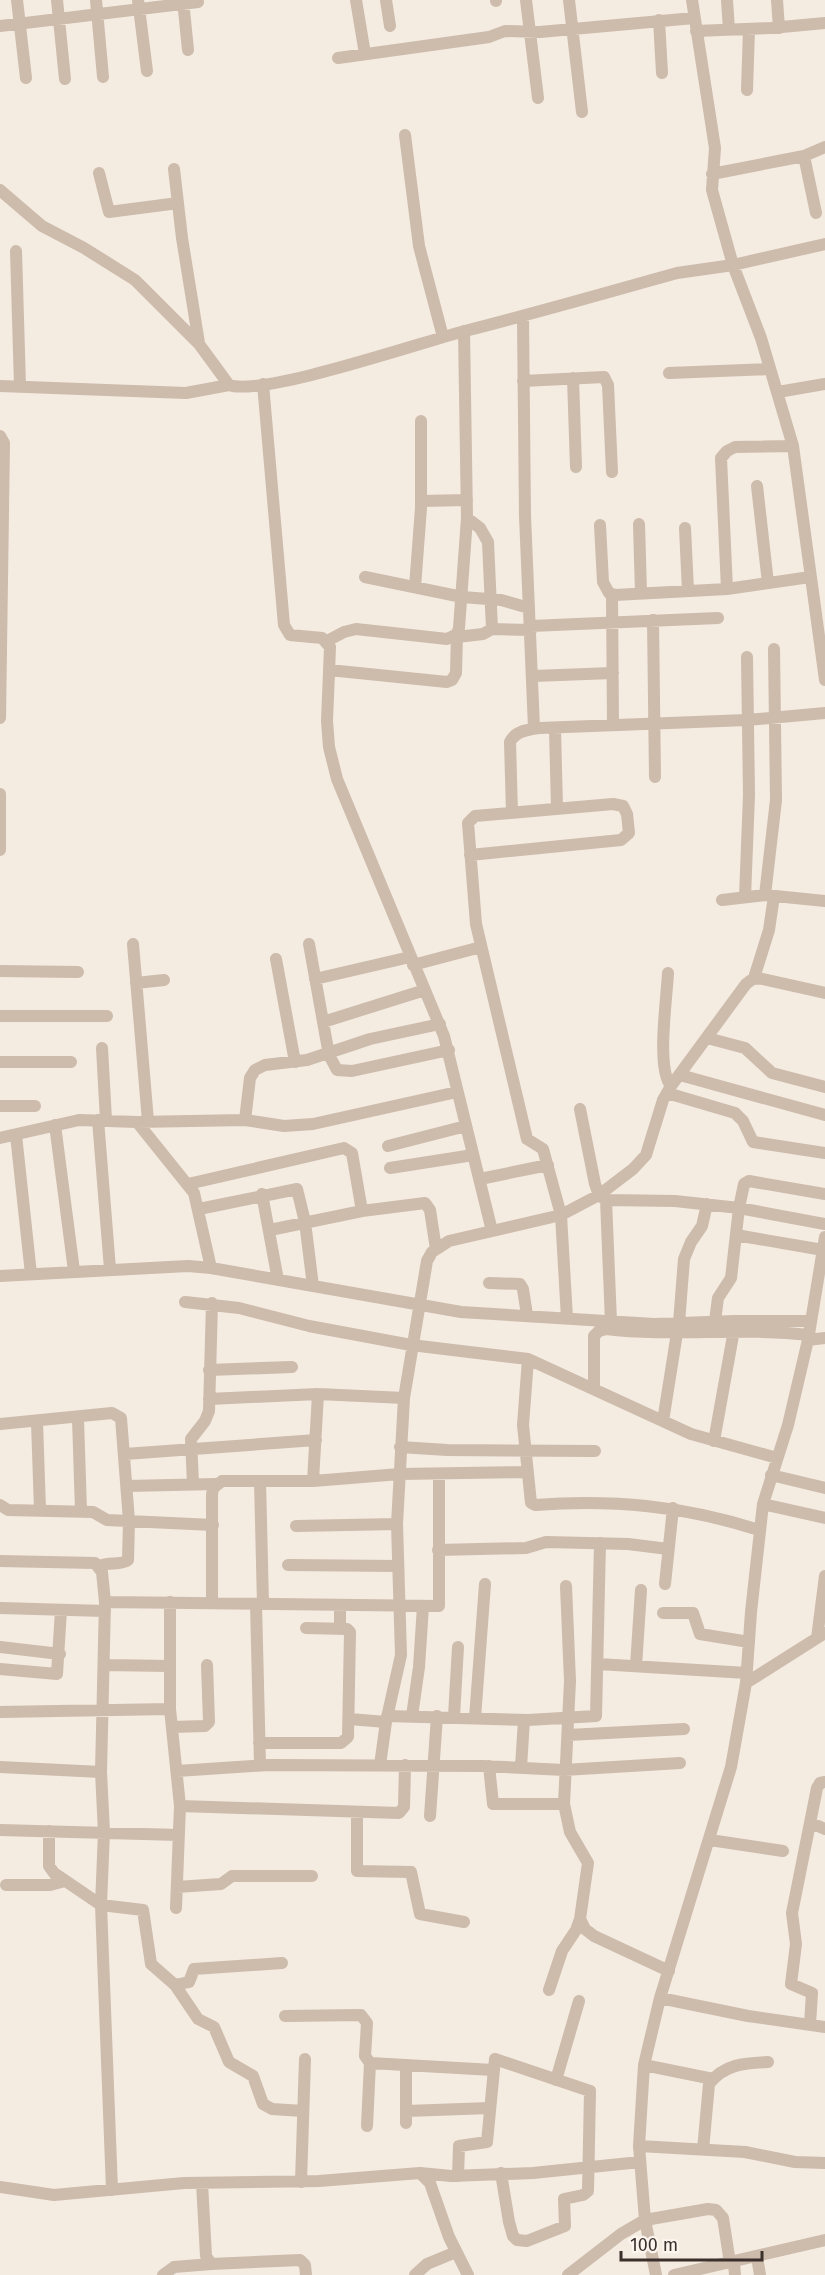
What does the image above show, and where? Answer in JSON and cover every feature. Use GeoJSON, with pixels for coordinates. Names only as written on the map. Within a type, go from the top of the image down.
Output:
{"type":"FeatureCollection","features":[{"type":"Feature","properties":{"kind":"street"},"geometry":{"type":"LineString","coordinates":[[17,0],[26,78]]}},
{"type":"Feature","properties":{"kind":"street"},"geometry":{"type":"LineString","coordinates":[[57,0],[65,79]]}},
{"type":"Feature","properties":{"kind":"street"},"geometry":{"type":"LineString","coordinates":[[96,0],[104,76]]}},
{"type":"Feature","properties":{"kind":"street"},"geometry":{"type":"LineString","coordinates":[[356,0],[365,54]]}},
{"type":"Feature","properties":{"kind":"street"},"geometry":{"type":"LineString","coordinates":[[386,0],[390,26]]}},
{"type":"Feature","properties":{"kind":"street"},"geometry":{"type":"LineString","coordinates":[[526,0],[538,98]]}},
{"type":"Feature","properties":{"kind":"street"},"geometry":{"type":"LineString","coordinates":[[568,0],[582,112]]}},
{"type":"Feature","properties":{"kind":"street"},"geometry":{"type":"LineString","coordinates":[[692,0],[715,148],[712,174],[714,198],[733,265],[778,392],[793,446],[825,680]]}},
{"type":"Feature","properties":{"kind":"street"},"geometry":{"type":"LineString","coordinates":[[727,0],[729,30]]}},
{"type":"Feature","properties":{"kind":"street"},"geometry":{"type":"LineString","coordinates":[[777,0],[779,28]]}},
{"type":"Feature","properties":{"kind":"street"},"geometry":{"type":"LineString","coordinates":[[183,2],[188,50]]}},
{"type":"Feature","properties":{"kind":"street"},"geometry":{"type":"LineString","coordinates":[[0,26],[97,14],[139,5],[198,2]]}},
{"type":"Feature","properties":{"kind":"street"},"geometry":{"type":"LineString","coordinates":[[139,5],[147,71]]}},
{"type":"Feature","properties":{"kind":"street"},"geometry":{"type":"LineString","coordinates":[[338,58],[489,37],[505,31],[530,32],[694,18]]}},
{"type":"Feature","properties":{"kind":"street"},"geometry":{"type":"LineString","coordinates":[[659,20],[662,73]]}},
{"type":"Feature","properties":{"kind":"street"},"geometry":{"type":"LineString","coordinates":[[696,31],[779,28],[825,23]]}},
{"type":"Feature","properties":{"kind":"street"},"geometry":{"type":"LineString","coordinates":[[747,90],[748,29]]}},
{"type":"Feature","properties":{"kind":"street"},"geometry":{"type":"LineString","coordinates":[[405,135],[419,246],[443,337]]}},
{"type":"Feature","properties":{"kind":"street"},"geometry":{"type":"LineString","coordinates":[[712,174],[804,156],[825,147]]}},
{"type":"Feature","properties":{"kind":"street"},"geometry":{"type":"LineString","coordinates":[[804,156],[816,213]]}},
{"type":"Feature","properties":{"kind":"street"},"geometry":{"type":"LineString","coordinates":[[174,170],[200,344]]}},
{"type":"Feature","properties":{"kind":"street"},"geometry":{"type":"LineString","coordinates":[[99,173],[109,212],[178,203]]}},
{"type":"Feature","properties":{"kind":"street"},"geometry":{"type":"LineString","coordinates":[[0,190],[42,226],[84,248],[135,280],[200,344],[229,385]]}},
{"type":"Feature","properties":{"kind":"street"},"geometry":{"type":"LineString","coordinates":[[0,386],[186,393],[229,385],[235,387],[263,384],[346,365],[464,331],[523,318],[677,273],[733,265],[825,244]]}},
{"type":"Feature","properties":{"kind":"street"},"geometry":{"type":"LineString","coordinates":[[15,251],[20,386]]}},
{"type":"Feature","properties":{"kind":"street"},"geometry":{"type":"LineString","coordinates":[[523,318],[534,728]]}},
{"type":"Feature","properties":{"kind":"street"},"geometry":{"type":"LineString","coordinates":[[329,670],[447,682],[452,680],[456,673],[467,518],[464,331]]}},
{"type":"Feature","properties":{"kind":"street"},"geometry":{"type":"LineString","coordinates":[[669,373],[770,369]]}},
{"type":"Feature","properties":{"kind":"street"},"geometry":{"type":"LineString","coordinates":[[523,381],[600,376],[606,381],[612,472]]}},
{"type":"Feature","properties":{"kind":"street"},"geometry":{"type":"LineString","coordinates":[[573,378],[576,467]]}},
{"type":"Feature","properties":{"kind":"street"},"geometry":{"type":"LineString","coordinates":[[263,384],[284,625],[290,634],[322,638],[327,641],[331,654],[327,721],[329,747],[337,779],[449,1050],[457,1092],[492,1231]]}},
{"type":"Feature","properties":{"kind":"street"},"geometry":{"type":"LineString","coordinates":[[778,392],[825,384]]}},
{"type":"Feature","properties":{"kind":"street"},"geometry":{"type":"LineString","coordinates":[[415,587],[421,501],[422,421]]}},
{"type":"Feature","properties":{"kind":"street"},"geometry":{"type":"LineString","coordinates":[[0,436],[4,443],[0,718]]}},
{"type":"Feature","properties":{"kind":"street"},"geometry":{"type":"LineString","coordinates":[[727,589],[721,458],[735,447],[793,446]]}},
{"type":"Feature","properties":{"kind":"street"},"geometry":{"type":"LineString","coordinates":[[757,486],[768,583]]}},
{"type":"Feature","properties":{"kind":"street"},"geometry":{"type":"LineString","coordinates":[[421,501],[467,501]]}},
{"type":"Feature","properties":{"kind":"street"},"geometry":{"type":"LineString","coordinates":[[467,518],[480,528],[488,542],[492,629]]}},
{"type":"Feature","properties":{"kind":"street"},"geometry":{"type":"LineString","coordinates":[[639,524],[642,593]]}},
{"type":"Feature","properties":{"kind":"street"},"geometry":{"type":"LineString","coordinates":[[600,525],[603,582],[605,588],[612,594],[727,589],[810,577]]}},
{"type":"Feature","properties":{"kind":"street"},"geometry":{"type":"LineString","coordinates":[[685,528],[688,591]]}},
{"type":"Feature","properties":{"kind":"street"},"geometry":{"type":"LineString","coordinates":[[365,577],[462,597],[489,598],[529,608]]}},
{"type":"Feature","properties":{"kind":"street"},"geometry":{"type":"LineString","coordinates":[[612,594],[613,725]]}},
{"type":"Feature","properties":{"kind":"street"},"geometry":{"type":"LineString","coordinates":[[327,641],[344,632],[356,629],[447,639],[457,635],[483,634],[492,629],[613,621],[718,618]]}},
{"type":"Feature","properties":{"kind":"street"},"geometry":{"type":"LineString","coordinates":[[653,620],[656,777]]}},
{"type":"Feature","properties":{"kind":"street"},"geometry":{"type":"LineString","coordinates":[[380,1765],[386,1719],[400,1655],[397,1524],[404,1398],[411,1345],[427,1261],[436,1249],[449,1241],[561,1215],[603,1197],[646,1155],[669,1090],[739,991],[754,978],[769,930],[776,717],[774,649]]}},
{"type":"Feature","properties":{"kind":"street"},"geometry":{"type":"LineString","coordinates":[[745,897],[749,836],[747,657]]}},
{"type":"Feature","properties":{"kind":"street"},"geometry":{"type":"LineString","coordinates":[[533,676],[613,673]]}},
{"type":"Feature","properties":{"kind":"street"},"geometry":{"type":"LineString","coordinates":[[512,813],[510,742],[516,734],[534,728],[747,720],[825,712]]}},
{"type":"Feature","properties":{"kind":"street"},"geometry":{"type":"LineString","coordinates":[[555,729],[557,808]]}},
{"type":"Feature","properties":{"kind":"street"},"geometry":{"type":"LineString","coordinates":[[0,794],[0,850]]}},
{"type":"Feature","properties":{"kind":"street"},"geometry":{"type":"LineString","coordinates":[[470,855],[621,840],[628,836],[627,814],[619,805],[557,808],[475,816],[468,824],[472,898],[481,947],[527,1139],[543,1149],[561,1215],[567,1318]]}},
{"type":"Feature","properties":{"kind":"street"},"geometry":{"type":"LineString","coordinates":[[722,900],[770,895],[825,901]]}},
{"type":"Feature","properties":{"kind":"street"},"geometry":{"type":"LineString","coordinates":[[133,944],[142,1121],[157,1150],[188,1184],[199,1209],[211,1268]]}},
{"type":"Feature","properties":{"kind":"street"},"geometry":{"type":"LineString","coordinates":[[309,944],[329,1055],[337,1070],[352,1071],[449,1050]]}},
{"type":"Feature","properties":{"kind":"street"},"geometry":{"type":"LineString","coordinates":[[315,979],[481,947]]}},
{"type":"Feature","properties":{"kind":"street"},"geometry":{"type":"LineString","coordinates":[[276,959],[295,1062]]}},
{"type":"Feature","properties":{"kind":"street"},"geometry":{"type":"LineString","coordinates":[[0,971],[78,972]]}},
{"type":"Feature","properties":{"kind":"street"},"geometry":{"type":"LineString","coordinates":[[668,973],[664,1062],[669,1090]]}},
{"type":"Feature","properties":{"kind":"street"},"geometry":{"type":"LineString","coordinates":[[754,978],[825,993]]}},
{"type":"Feature","properties":{"kind":"street"},"geometry":{"type":"LineString","coordinates":[[136,983],[164,980]]}},
{"type":"Feature","properties":{"kind":"street"},"geometry":{"type":"LineString","coordinates":[[323,1022],[424,990]]}},
{"type":"Feature","properties":{"kind":"street"},"geometry":{"type":"LineString","coordinates":[[0,1016],[107,1016]]}},
{"type":"Feature","properties":{"kind":"street"},"geometry":{"type":"LineString","coordinates":[[245,1120],[250,1078],[255,1070],[265,1065],[329,1055],[370,1039],[440,1024]]}},
{"type":"Feature","properties":{"kind":"street"},"geometry":{"type":"LineString","coordinates":[[707,1038],[745,1048],[772,1073],[825,1087]]}},
{"type":"Feature","properties":{"kind":"street"},"geometry":{"type":"LineString","coordinates":[[102,1048],[102,1120],[110,1269]]}},
{"type":"Feature","properties":{"kind":"street"},"geometry":{"type":"LineString","coordinates":[[0,1062],[71,1062]]}},
{"type":"Feature","properties":{"kind":"street"},"geometry":{"type":"LineString","coordinates":[[680,1075],[825,1115]]}},
{"type":"Feature","properties":{"kind":"street"},"geometry":{"type":"LineString","coordinates":[[669,1090],[735,1113],[743,1121],[753,1142],[825,1153]]}},
{"type":"Feature","properties":{"kind":"street"},"geometry":{"type":"LineString","coordinates":[[0,1138],[79,1120],[245,1120],[274,1125],[313,1124],[457,1092]]}},
{"type":"Feature","properties":{"kind":"street"},"geometry":{"type":"LineString","coordinates":[[0,1106],[34,1106]]}},
{"type":"Feature","properties":{"kind":"street"},"geometry":{"type":"LineString","coordinates":[[580,1109],[603,1197],[611,1322]]}},
{"type":"Feature","properties":{"kind":"street"},"geometry":{"type":"LineString","coordinates":[[55,1125],[74,1271]]}},
{"type":"Feature","properties":{"kind":"street"},"geometry":{"type":"LineString","coordinates":[[388,1146],[466,1126]]}},
{"type":"Feature","properties":{"kind":"street"},"geometry":{"type":"LineString","coordinates":[[16,1134],[31,1274]]}},
{"type":"Feature","properties":{"kind":"street"},"geometry":{"type":"LineString","coordinates":[[188,1184],[344,1148],[352,1153],[362,1211]]}},
{"type":"Feature","properties":{"kind":"street"},"geometry":{"type":"LineString","coordinates":[[390,1168],[473,1155]]}},
{"type":"Feature","properties":{"kind":"street"},"geometry":{"type":"LineString","coordinates":[[480,1179],[548,1165]]}},
{"type":"Feature","properties":{"kind":"street"},"geometry":{"type":"LineString","coordinates":[[714,1322],[718,1298],[731,1278],[744,1184],[749,1181],[825,1194]]}},
{"type":"Feature","properties":{"kind":"street"},"geometry":{"type":"LineString","coordinates":[[199,1209],[262,1194],[297,1189],[305,1222],[313,1286]]}},
{"type":"Feature","properties":{"kind":"street"},"geometry":{"type":"LineString","coordinates":[[262,1194],[278,1280]]}},
{"type":"Feature","properties":{"kind":"street"},"geometry":{"type":"LineString","coordinates":[[603,1197],[707,1204],[825,1224]]}},
{"type":"Feature","properties":{"kind":"street"},"geometry":{"type":"LineString","coordinates":[[270,1230],[362,1211],[425,1203],[430,1210],[436,1249]]}},
{"type":"Feature","properties":{"kind":"street"},"geometry":{"type":"LineString","coordinates":[[663,1421],[678,1328],[684,1259],[691,1242],[702,1226],[707,1204]]}},
{"type":"Feature","properties":{"kind":"street"},"geometry":{"type":"LineString","coordinates":[[736,1235],[823,1250]]}},
{"type":"Feature","properties":{"kind":"street"},"geometry":{"type":"LineString","coordinates":[[656,2275],[645,2220],[639,2146],[644,2065],[660,1998],[731,1767],[747,1678],[763,1504],[809,1331],[825,1237]]}},
{"type":"Feature","properties":{"kind":"street"},"geometry":{"type":"LineString","coordinates":[[0,1276],[110,1269],[211,1268],[313,1286],[417,1312],[462,1311],[678,1328],[714,1322],[809,1331],[825,1338]]}},
{"type":"Feature","properties":{"kind":"street"},"geometry":{"type":"LineString","coordinates":[[489,1283],[520,1284],[523,1289],[527,1315]]}},
{"type":"Feature","properties":{"kind":"street"},"geometry":{"type":"LineString","coordinates":[[184,1302],[212,1303],[309,1326],[411,1345],[528,1359],[663,1421],[714,1441],[777,1458]]}},
{"type":"Feature","properties":{"kind":"street"},"geometry":{"type":"LineString","coordinates":[[193,1484],[191,1439],[205,1421],[209,1399],[212,1303]]}},
{"type":"Feature","properties":{"kind":"street"},"geometry":{"type":"LineString","coordinates":[[594,1389],[594,1344],[599,1331],[606,1329],[809,1331]]}},
{"type":"Feature","properties":{"kind":"street"},"geometry":{"type":"LineString","coordinates":[[714,1441],[734,1330]]}},
{"type":"Feature","properties":{"kind":"street"},"geometry":{"type":"LineString","coordinates":[[528,1359],[523,1425],[524,1450],[529,1498],[534,1505],[595,1501],[673,1508],[759,1530]]}},
{"type":"Feature","properties":{"kind":"street"},"geometry":{"type":"LineString","coordinates":[[209,1370],[292,1367]]}},
{"type":"Feature","properties":{"kind":"street"},"geometry":{"type":"LineString","coordinates":[[209,1399],[318,1394],[404,1398]]}},
{"type":"Feature","properties":{"kind":"street"},"geometry":{"type":"LineString","coordinates":[[314,1481],[318,1394]]}},
{"type":"Feature","properties":{"kind":"street"},"geometry":{"type":"LineString","coordinates":[[0,1424],[117,1414],[123,1422],[129,1521],[128,1560],[124,1563],[99,1566],[86,1563],[0,1562]]}},
{"type":"Feature","properties":{"kind":"street"},"geometry":{"type":"LineString","coordinates":[[78,1419],[81,1511]]}},
{"type":"Feature","properties":{"kind":"street"},"geometry":{"type":"LineString","coordinates":[[38,1422],[40,1510]]}},
{"type":"Feature","properties":{"kind":"street"},"geometry":{"type":"LineString","coordinates":[[125,1454],[316,1440]]}},
{"type":"Feature","properties":{"kind":"street"},"geometry":{"type":"LineString","coordinates":[[400,1447],[595,1450]]}},
{"type":"Feature","properties":{"kind":"street"},"geometry":{"type":"LineString","coordinates":[[127,1486],[216,1484],[222,1481],[314,1481],[400,1474],[527,1472]]}},
{"type":"Feature","properties":{"kind":"street"},"geometry":{"type":"LineString","coordinates":[[0,1608],[61,1610],[170,1602],[440,1605],[439,1475]]}},
{"type":"Feature","properties":{"kind":"street"},"geometry":{"type":"LineString","coordinates":[[771,1475],[825,1488]]}},
{"type":"Feature","properties":{"kind":"street"},"geometry":{"type":"LineString","coordinates":[[260,1481],[260,1765]]}},
{"type":"Feature","properties":{"kind":"street"},"geometry":{"type":"LineString","coordinates":[[212,1603],[212,1495],[216,1484]]}},
{"type":"Feature","properties":{"kind":"street"},"geometry":{"type":"LineString","coordinates":[[763,1504],[825,1518]]}},
{"type":"Feature","properties":{"kind":"street"},"geometry":{"type":"LineString","coordinates":[[0,1505],[8,1510],[93,1512],[106,1520],[213,1525]]}},
{"type":"Feature","properties":{"kind":"street"},"geometry":{"type":"LineString","coordinates":[[665,1584],[673,1508]]}},
{"type":"Feature","properties":{"kind":"street"},"geometry":{"type":"LineString","coordinates":[[296,1526],[397,1524]]}},
{"type":"Feature","properties":{"kind":"street"},"geometry":{"type":"LineString","coordinates":[[438,1550],[526,1548],[546,1542],[600,1543],[668,1549]]}},
{"type":"Feature","properties":{"kind":"street"},"geometry":{"type":"LineString","coordinates":[[349,1719],[454,1716],[524,1720],[596,1716],[600,1543]]}},
{"type":"Feature","properties":{"kind":"street"},"geometry":{"type":"LineString","coordinates":[[288,1565],[398,1566]]}},
{"type":"Feature","properties":{"kind":"street"},"geometry":{"type":"LineString","coordinates":[[99,1566],[105,1607],[105,1708],[101,1772],[105,1832],[101,1905],[112,2190]]}},
{"type":"Feature","properties":{"kind":"street"},"geometry":{"type":"LineString","coordinates":[[598,1664],[747,1678],[821,1636],[825,1576]]}},
{"type":"Feature","properties":{"kind":"street"},"geometry":{"type":"LineString","coordinates":[[475,1718],[485,1584]]}},
{"type":"Feature","properties":{"kind":"street"},"geometry":{"type":"LineString","coordinates":[[566,1586],[570,1680],[564,1804],[570,1832],[588,1863],[579,1912],[580,1919],[585,1929],[594,1936],[669,1971]]}},
{"type":"Feature","properties":{"kind":"street"},"geometry":{"type":"LineString","coordinates":[[636,1666],[641,1590]]}},
{"type":"Feature","properties":{"kind":"street"},"geometry":{"type":"LineString","coordinates":[[170,1602],[170,1709],[180,1806],[176,1908]]}},
{"type":"Feature","properties":{"kind":"street"},"geometry":{"type":"LineString","coordinates":[[340,1605],[340,1629]]}},
{"type":"Feature","properties":{"kind":"street"},"geometry":{"type":"LineString","coordinates":[[412,1716],[419,1667],[423,1606]]}},
{"type":"Feature","properties":{"kind":"street"},"geometry":{"type":"LineString","coordinates":[[0,1669],[54,1675],[59,1671],[61,1610]]}},
{"type":"Feature","properties":{"kind":"street"},"geometry":{"type":"LineString","coordinates":[[663,1613],[693,1613],[700,1634],[749,1642]]}},
{"type":"Feature","properties":{"kind":"street"},"geometry":{"type":"LineString","coordinates":[[259,1743],[341,1743],[348,1737],[351,1636],[347,1629],[306,1628]]}},
{"type":"Feature","properties":{"kind":"street"},"geometry":{"type":"LineString","coordinates":[[0,1647],[60,1654]]}},
{"type":"Feature","properties":{"kind":"street"},"geometry":{"type":"LineString","coordinates":[[454,1716],[458,1647]]}},
{"type":"Feature","properties":{"kind":"street"},"geometry":{"type":"LineString","coordinates":[[105,1665],[169,1666]]}},
{"type":"Feature","properties":{"kind":"street"},"geometry":{"type":"LineString","coordinates":[[172,1728],[205,1726],[209,1722],[207,1665]]}},
{"type":"Feature","properties":{"kind":"street"},"geometry":{"type":"LineString","coordinates":[[0,1712],[105,1708],[170,1709]]}},
{"type":"Feature","properties":{"kind":"street"},"geometry":{"type":"LineString","coordinates":[[430,1816],[437,1716]]}},
{"type":"Feature","properties":{"kind":"street"},"geometry":{"type":"LineString","coordinates":[[522,1767],[524,1720]]}},
{"type":"Feature","properties":{"kind":"street"},"geometry":{"type":"LineString","coordinates":[[568,1735],[684,1729]]}},
{"type":"Feature","properties":{"kind":"street"},"geometry":{"type":"LineString","coordinates":[[177,1771],[260,1765],[434,1765],[564,1770],[680,1763]]}},
{"type":"Feature","properties":{"kind":"street"},"geometry":{"type":"LineString","coordinates":[[180,1806],[387,1814],[402,1811],[405,1766]]}},
{"type":"Feature","properties":{"kind":"street"},"geometry":{"type":"LineString","coordinates":[[489,1766],[493,1804],[564,1804]]}},
{"type":"Feature","properties":{"kind":"street"},"geometry":{"type":"LineString","coordinates":[[0,1767],[101,1772]]}},
{"type":"Feature","properties":{"kind":"street"},"geometry":{"type":"LineString","coordinates":[[810,2025],[812,1993],[808,1989],[792,1986],[791,1981],[796,1944],[792,1913],[812,1823],[817,1788],[820,1783],[825,1782]]}},
{"type":"Feature","properties":{"kind":"street"},"geometry":{"type":"LineString","coordinates":[[357,1812],[357,1871],[411,1872],[420,1914],[464,1922]]}},
{"type":"Feature","properties":{"kind":"street"},"geometry":{"type":"LineString","coordinates":[[812,1823],[825,1829]]}},
{"type":"Feature","properties":{"kind":"street"},"geometry":{"type":"LineString","coordinates":[[0,1830],[179,1835]]}},
{"type":"Feature","properties":{"kind":"street"},"geometry":{"type":"LineString","coordinates":[[49,1831],[50,1866],[54,1873],[101,1905],[143,1910],[151,1964],[175,1984],[198,2019],[214,2027],[229,2062],[253,2076],[263,2104],[272,2109],[303,2112]]}},
{"type":"Feature","properties":{"kind":"street"},"geometry":{"type":"LineString","coordinates":[[710,1840],[783,1851]]}},
{"type":"Feature","properties":{"kind":"street"},"geometry":{"type":"LineString","coordinates":[[177,1887],[221,1884],[232,1876],[312,1876]]}},
{"type":"Feature","properties":{"kind":"street"},"geometry":{"type":"LineString","coordinates":[[6,1885],[50,1885],[65,1881]]}},
{"type":"Feature","properties":{"kind":"street"},"geometry":{"type":"LineString","coordinates":[[549,1990],[562,1951],[576,1930],[580,1919]]}},
{"type":"Feature","properties":{"kind":"street"},"geometry":{"type":"LineString","coordinates":[[175,1984],[189,1982],[191,1971],[198,1968],[282,1963]]}},
{"type":"Feature","properties":{"kind":"street"},"geometry":{"type":"LineString","coordinates":[[660,1998],[748,2016],[825,2026]]}},
{"type":"Feature","properties":{"kind":"street"},"geometry":{"type":"LineString","coordinates":[[556,2080],[579,2001]]}},
{"type":"Feature","properties":{"kind":"street"},"geometry":{"type":"LineString","coordinates":[[285,2016],[361,2015],[367,2023],[365,2055],[370,2063],[368,2126]]}},
{"type":"Feature","properties":{"kind":"street"},"geometry":{"type":"LineString","coordinates":[[458,2176],[458,2148],[461,2144],[487,2142],[494,2061],[497,2058],[586,2089],[592,2096],[587,2193],[564,2199],[565,2226],[522,2241],[513,2236],[501,2173]]}},
{"type":"Feature","properties":{"kind":"street"},"geometry":{"type":"LineString","coordinates":[[301,2182],[305,2059]]}},
{"type":"Feature","properties":{"kind":"street"},"geometry":{"type":"LineString","coordinates":[[703,2150],[707,2092],[712,2079],[735,2065],[768,2062]]}},
{"type":"Feature","properties":{"kind":"street"},"geometry":{"type":"LineString","coordinates":[[370,2063],[493,2070]]}},
{"type":"Feature","properties":{"kind":"street"},"geometry":{"type":"LineString","coordinates":[[406,2065],[406,2117],[490,2108]]}},
{"type":"Feature","properties":{"kind":"street"},"geometry":{"type":"LineString","coordinates":[[644,2065],[712,2079]]}},
{"type":"Feature","properties":{"kind":"street"},"geometry":{"type":"LineString","coordinates":[[639,2146],[745,2152],[795,2162],[825,2163]]}},
{"type":"Feature","properties":{"kind":"street"},"geometry":{"type":"LineString","coordinates":[[0,2187],[54,2194],[202,2183],[301,2182],[420,2174],[458,2176],[533,2173],[640,2162]]}},
{"type":"Feature","properties":{"kind":"street"},"geometry":{"type":"LineString","coordinates":[[420,2174],[430,2182],[456,2252],[468,2275]]}},
{"type":"Feature","properties":{"kind":"street"},"geometry":{"type":"LineString","coordinates":[[202,2183],[206,2256],[211,2264]]}},
{"type":"Feature","properties":{"kind":"street"},"geometry":{"type":"LineString","coordinates":[[568,2275],[621,2234],[645,2220],[708,2209],[717,2210],[723,2218],[733,2267]]}},
{"type":"Feature","properties":{"kind":"street"},"geometry":{"type":"LineString","coordinates":[[674,2275],[733,2267],[757,2257],[825,2240]]}},
{"type":"Feature","properties":{"kind":"street"},"geometry":{"type":"LineString","coordinates":[[416,2275],[427,2264],[456,2252]]}},
{"type":"Feature","properties":{"kind":"street"},"geometry":{"type":"LineString","coordinates":[[757,2257],[760,2275]]}},
{"type":"Feature","properties":{"kind":"street"},"geometry":{"type":"LineString","coordinates":[[164,2275],[174,2267],[300,2260],[305,2265],[306,2275]]}}]}
